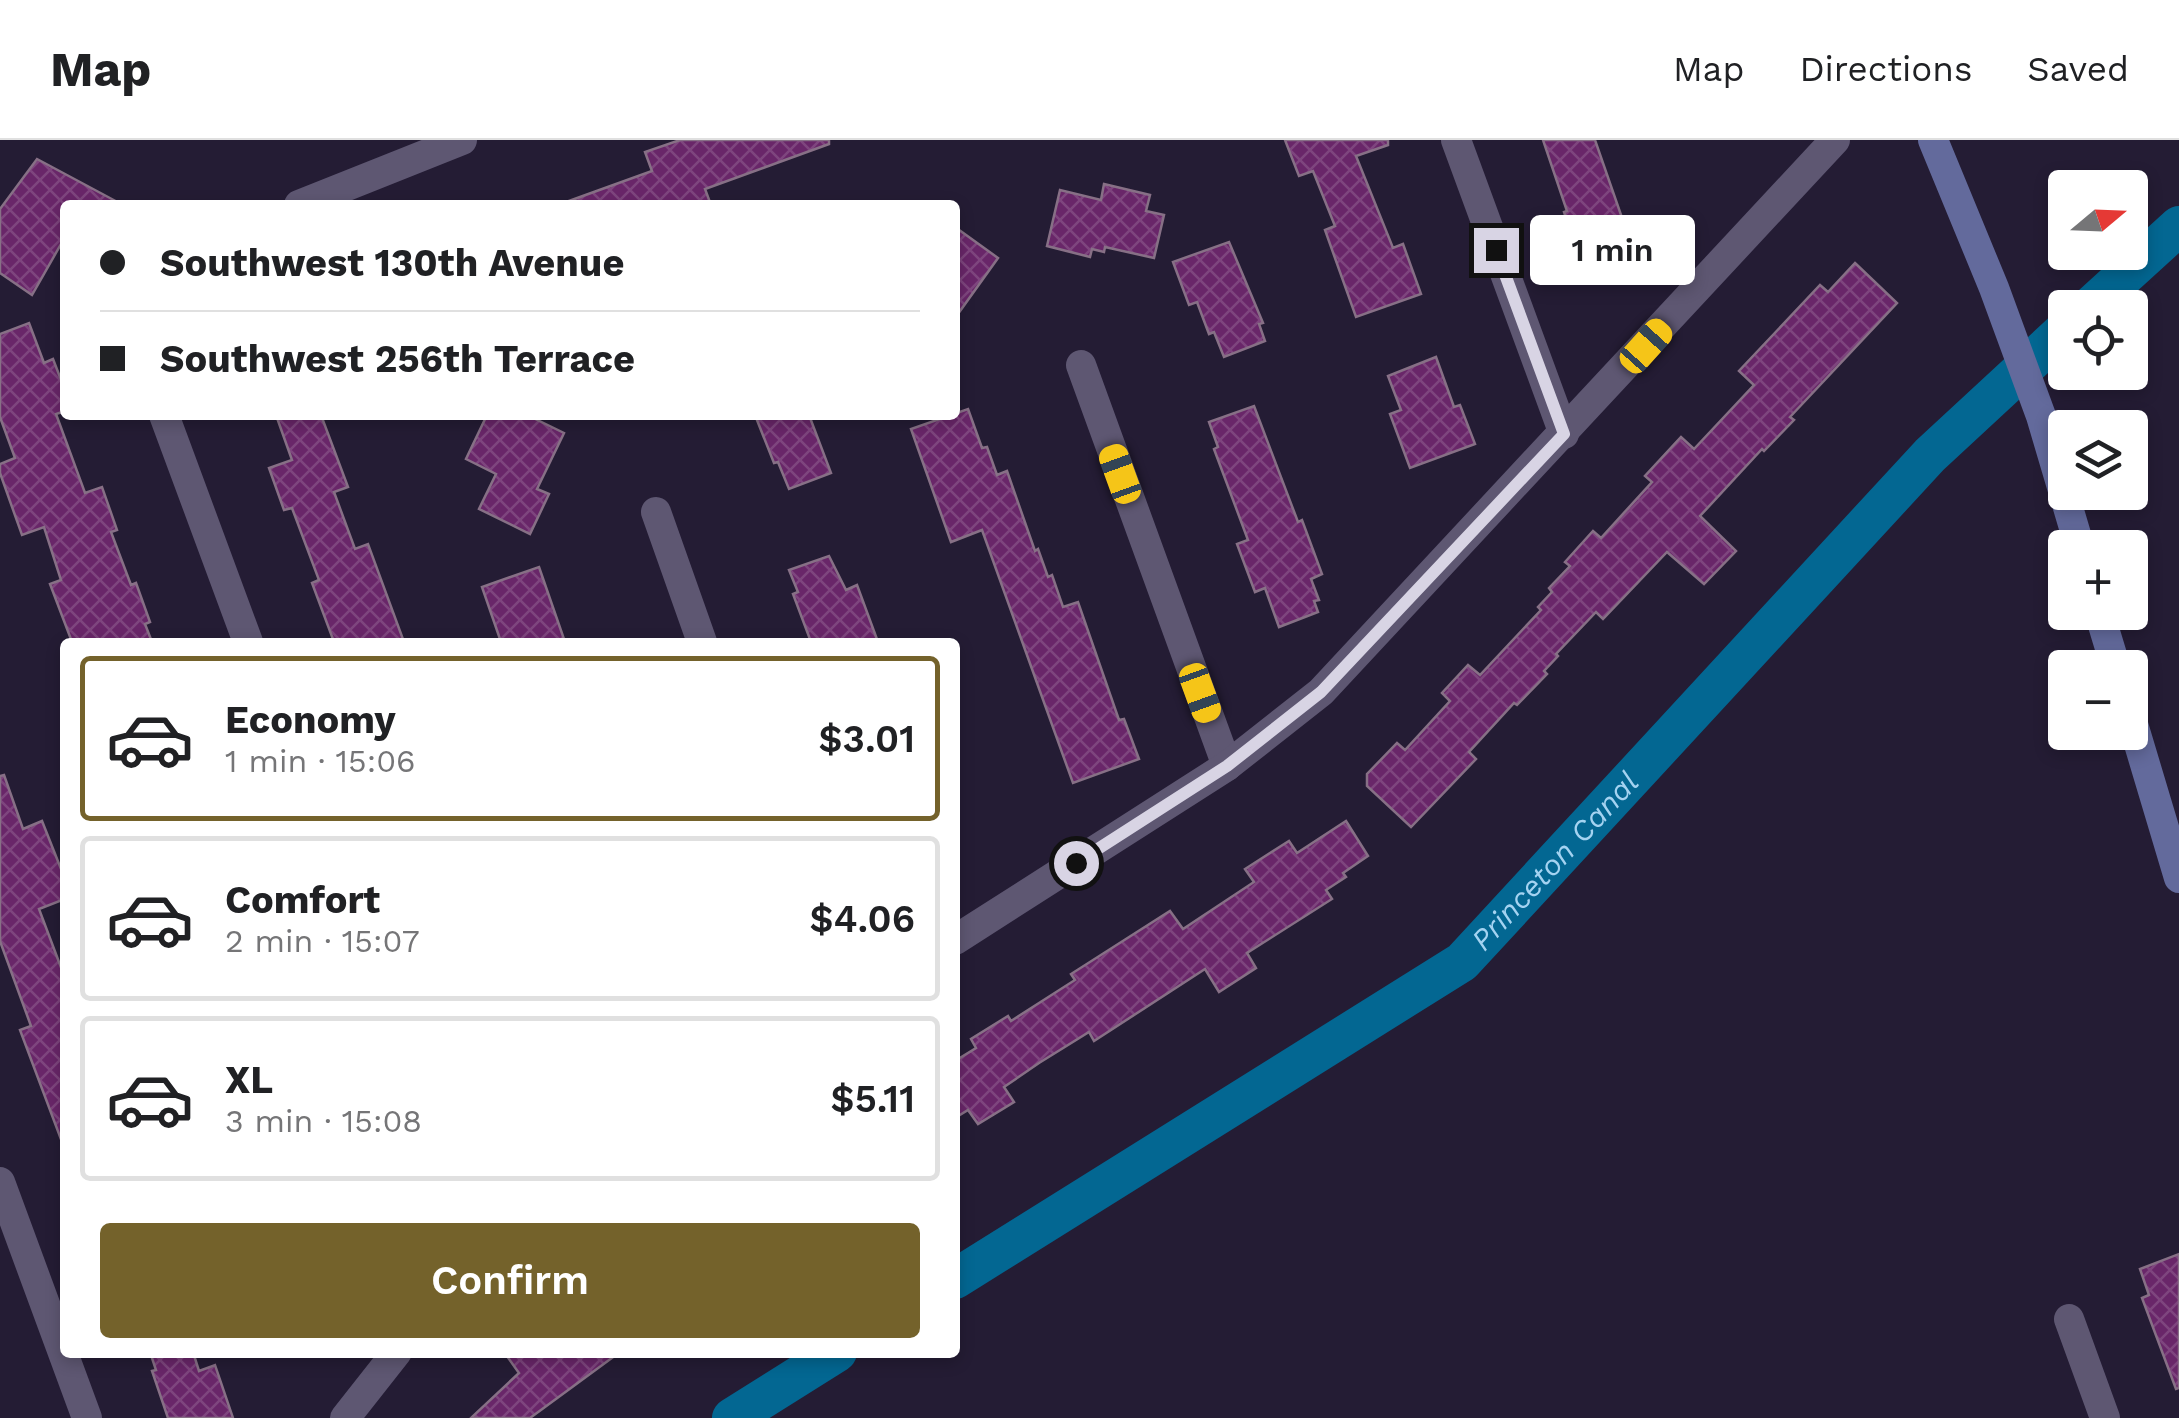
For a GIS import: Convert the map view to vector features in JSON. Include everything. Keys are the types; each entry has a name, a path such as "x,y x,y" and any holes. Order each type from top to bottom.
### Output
{"street":[{"path":"312,200 462,140"},
{"path":"1456,140 1564,434"},
{"path":"960,937 1227,766 1321,692 1834,140"},
{"path":"1932,140 1994,288 2041,416 2075,530"},
{"path":"1080,365 1227,766"},
{"path":"166,420 247,638"},
{"path":"656,512 701,638"},
{"path":"2141,750 2179,878"},
{"path":"0,1182 60,1343"},
{"path":"2069,1319 2104,1418"},
{"path":"66,1358 88,1418"},
{"path":"345,1418 391,1358"}],"building":[{"path":"680,140 829,140 829,144 705,189 709,200 572,200 652,171 645,152"},
{"path":"1285,140 1388,140 1388,145 1356,156 1393,248 1403,244 1421,294 1356,317 1325,230 1335,226 1313,171 1299,176"},
{"path":"1543,140 1595,140 1637,261 1591,277 1579,244 1575,245"},
{"path":"37,159 114,200 60,200 60,246 32,295 0,273 0,209"},
{"path":"1104,184 1150,195 1146,211 1164,215 1154,258 1105,247 1104,252 1092,249 1090,257 1047,246 1060,190 1101,200"},
{"path":"960,231 998,258 960,311"},
{"path":"1229,242 1263,323 1259,324 1265,341 1224,357 1214,332 1209,334 1197,302 1189,305 1173,262"},
{"path":"1855,263 1897,303 1790,417 1794,420 1700,516 1736,551 1704,584 1667,552 1603,619 1596,612 1556,654 1544,671 1547,674 1469,752 1476,759 1411,827 1367,786 1367,774 1397,743 1405,750 1450,701 1442,693 1468,665 1480,675 1541,610 1538,607 1552,592 1549,588 1570,566 1565,562 1593,531 1601,538 1652,482 1645,476 1681,437 1694,449 1754,385 1739,371 1820,285 1828,292"},
{"path":"29,323 44,363 53,359 60,377 60,413 56,414 85,493 102,487 117,530 111,532 131,585 136,583 150,622 145,624 150,638 70,638 50,584 61,580 44,527 22,535 0,473 0,464 15,458 0,417 0,334"},
{"path":"1436,357 1454,407 1460,405 1475,444 1410,468 1390,414 1401,410 1388,376"},
{"path":"1254,406 1322,574 1311,579 1319,600 1314,601 1318,612 1279,627 1265,588 1255,592 1237,544 1248,540 1214,449 1218,447 1209,422"},
{"path":"968,409 997,475 1007,471 1035,551 1038,549 1048,577 1052,575 1063,607 1078,602 1119,720 1124,719 1139,759 1073,783 982,530 951,542 911,429 937,420 960,420 960,412"},
{"path":"278,420 323,420 348,487 334,492 355,549 368,544 403,638 333,638 312,583 319,580 292,508 284,510 269,468 292,460"},
{"path":"485,420 537,420 564,433 537,489 549,494 530,534 479,509 496,474 466,459"},
{"path":"757,420 811,420 831,473 789,489 778,462 774,463"},
{"path":"829,556 846,590 857,585 877,638 810,638 793,594 798,592 789,570"},
{"path":"539,567 564,638 500,638 482,587"},
{"path":"4,775 23,829 42,821 60,866 60,901 39,909 60,965 60,1137 20,1030 31,1026 0,941 0,776"},
{"path":"1346,821 1368,856 1326,890 1332,899 1247,953 1256,968 1219,992 1205,969 1094,1041 1089,1032 1039,1063 1004,1087 1014,1102 978,1124 968,1110 960,1115 960,1058 976,1048 971,1039 1008,1016 1011,1021 1075,980 1071,974 1170,911 1183,929 1254,882 1245,869 1289,841 1297,853"},
{"path":"2179,1254 2176,1389 2142,1298 2149,1295 2140,1269"},
{"path":"152,1358 195,1358 199,1371 215,1365 233,1418 168,1418 152,1371 156,1370"},
{"path":"508,1358 612,1358 530,1418 471,1418 519,1373"}],"waterway":[{"name":"Princeton Canal","path":"2109,290 2179,226"},
{"name":"Princeton Canal","path":"960,1276 1462,962 1930,455 2048,346"},
{"name":"Princeton Canal","path":"732,1418 827,1358"}],"route":[{"path":"1076,863 1227,766 1321,692 1564,434 1496,250"}]}
